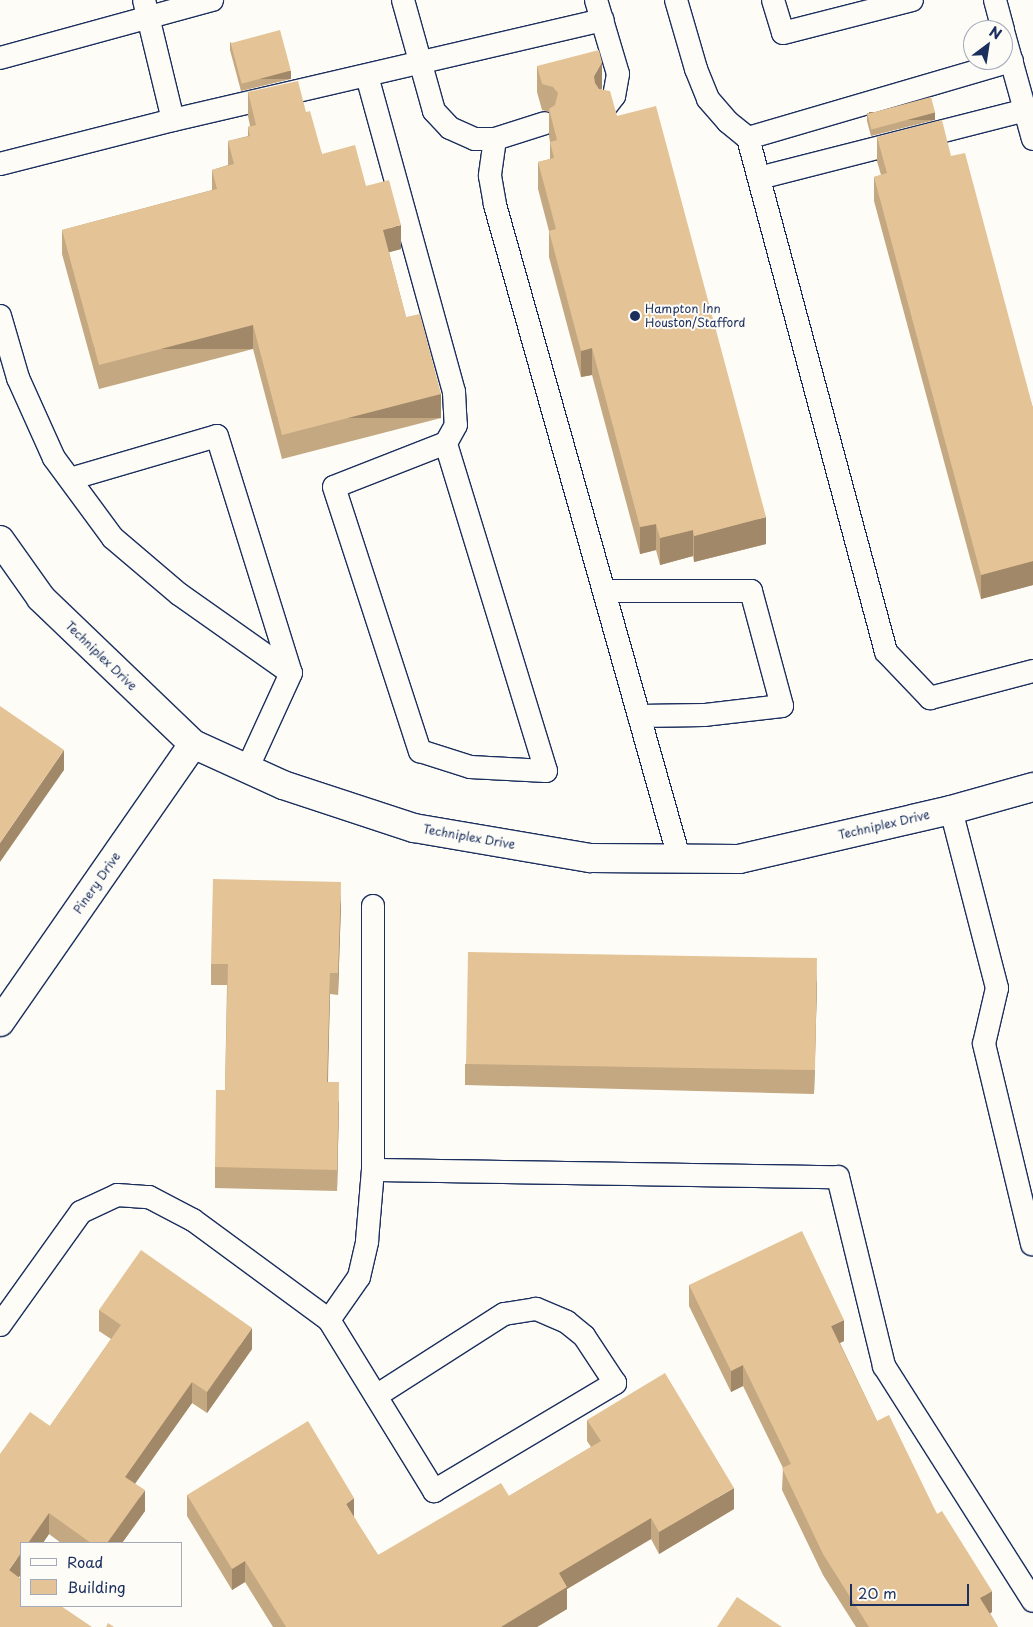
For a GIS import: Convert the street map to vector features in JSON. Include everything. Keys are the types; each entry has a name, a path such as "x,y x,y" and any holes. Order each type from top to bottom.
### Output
{"street":[{"name":"Techniplex Drive","path":"0,540 41,598 193,744 283,785 414,828 590,858 739,859 951,810 1033,787"},
{"name":"Pinery Drive","path":"0,1022 193,744"}],"lane":[{"path":"0,58 146,9 212,0"},
{"path":"403,0 434,111 450,128 475,139 495,139 545,123"},
{"path":"676,0 696,69 708,99 728,122 748,138 886,652 930,698 1033,671"},
{"path":"773,0 783,33 912,0"},
{"path":"995,0 1000,20"},
{"path":"146,9 173,120"},
{"path":"0,164 173,120 421,63 599,10 618,74 614,96 607,105"},
{"path":"1013,66 1033,139"},
{"path":"748,138 984,70"},
{"path":"366,76 454,392 456,425 446,443 334,487 420,751 470,767 546,771 446,443"},
{"path":"759,178 1025,110"},
{"path":"495,139 490,176 495,204 679,858"},
{"path":"0,316 18,378 54,458 113,538 179,594 291,673"},
{"path":"70,480 217,436 291,673 247,769"},
{"path":"604,591 752,591 782,706 704,715 639,716"},
{"path":"951,810 996,988 984,1044 1032,1244"},
{"path":"330,1320 359,1277 367,1241 373,1170 372,906"},
{"path":"373,1170 838,1177 884,1366 1033,1601"},
{"path":"0,1325 81,1212 117,1195 149,1197 193,1220 330,1320 376,1396 434,1490 615,1383 584,1336 567,1322 536,1308 504,1314 376,1396"}],"building":[{"path":"280,30 291,71 242,84 231,43"},
{"name":"Hampton Inn Houston/Stafford","path":"599,50 602,62 594,76 595,83 599,89 610,91 617,116 656,106 766,517 694,536 693,530 660,538 656,524 640,527 592,348 581,351 549,231 556,229 538,162 554,158 550,142 557,140 549,109 555,105 558,93 553,87 542,84 537,66"},
{"path":"298,81 306,112 310,111 322,154 355,145 366,186 389,180 401,225 383,230 406,317 420,314 441,394 282,435 253,325 99,365 62,230 217,189 212,170 234,164 228,141 250,136 248,127 256,125 248,92"},
{"path":"931,97 935,112 871,130 867,114"},
{"path":"942,120 951,156 965,153 1033,408 1033,561 981,575 874,177 887,173 877,137"},
{"path":"0,706 64,750 0,843"},
{"path":"213,879 341,882 338,973 330,973 327,1082 339,1082 337,1170 215,1167 216,1090 225,1090 228,964 211,964"},
{"path":"468,952 817,958 815,1070 466,1064"},
{"path":"802,1231 844,1320 831,1326 877,1421 889,1415 937,1514 942,1511 992,1591 980,1598 998,1627 869,1627 823,1554 782,1468 791,1464 743,1365 731,1371 689,1285"},
{"path":"141,1250 252,1328 207,1392 192,1382 125,1477 145,1490 108,1542 90,1542 49,1513 29,1542 20,1542 20,1554 9,1570 20,1578 20,1607 62,1607 92,1627 0,1627 0,1454 30,1412 50,1426 121,1325 99,1310"},
{"path":"665,1373 734,1488 659,1532 651,1518 559,1573 567,1587 501,1627 286,1627 245,1561 232,1569 187,1495 308,1421 354,1498 346,1504 378,1555 501,1483 509,1496 601,1441 587,1420"},
{"path":"737,1597 782,1627 717,1627"},
{"path":"108,1623 114,1627 106,1627"}],"place":[{"name":"Hampton Inn Houston/Stafford","path":"635,316"}]}
